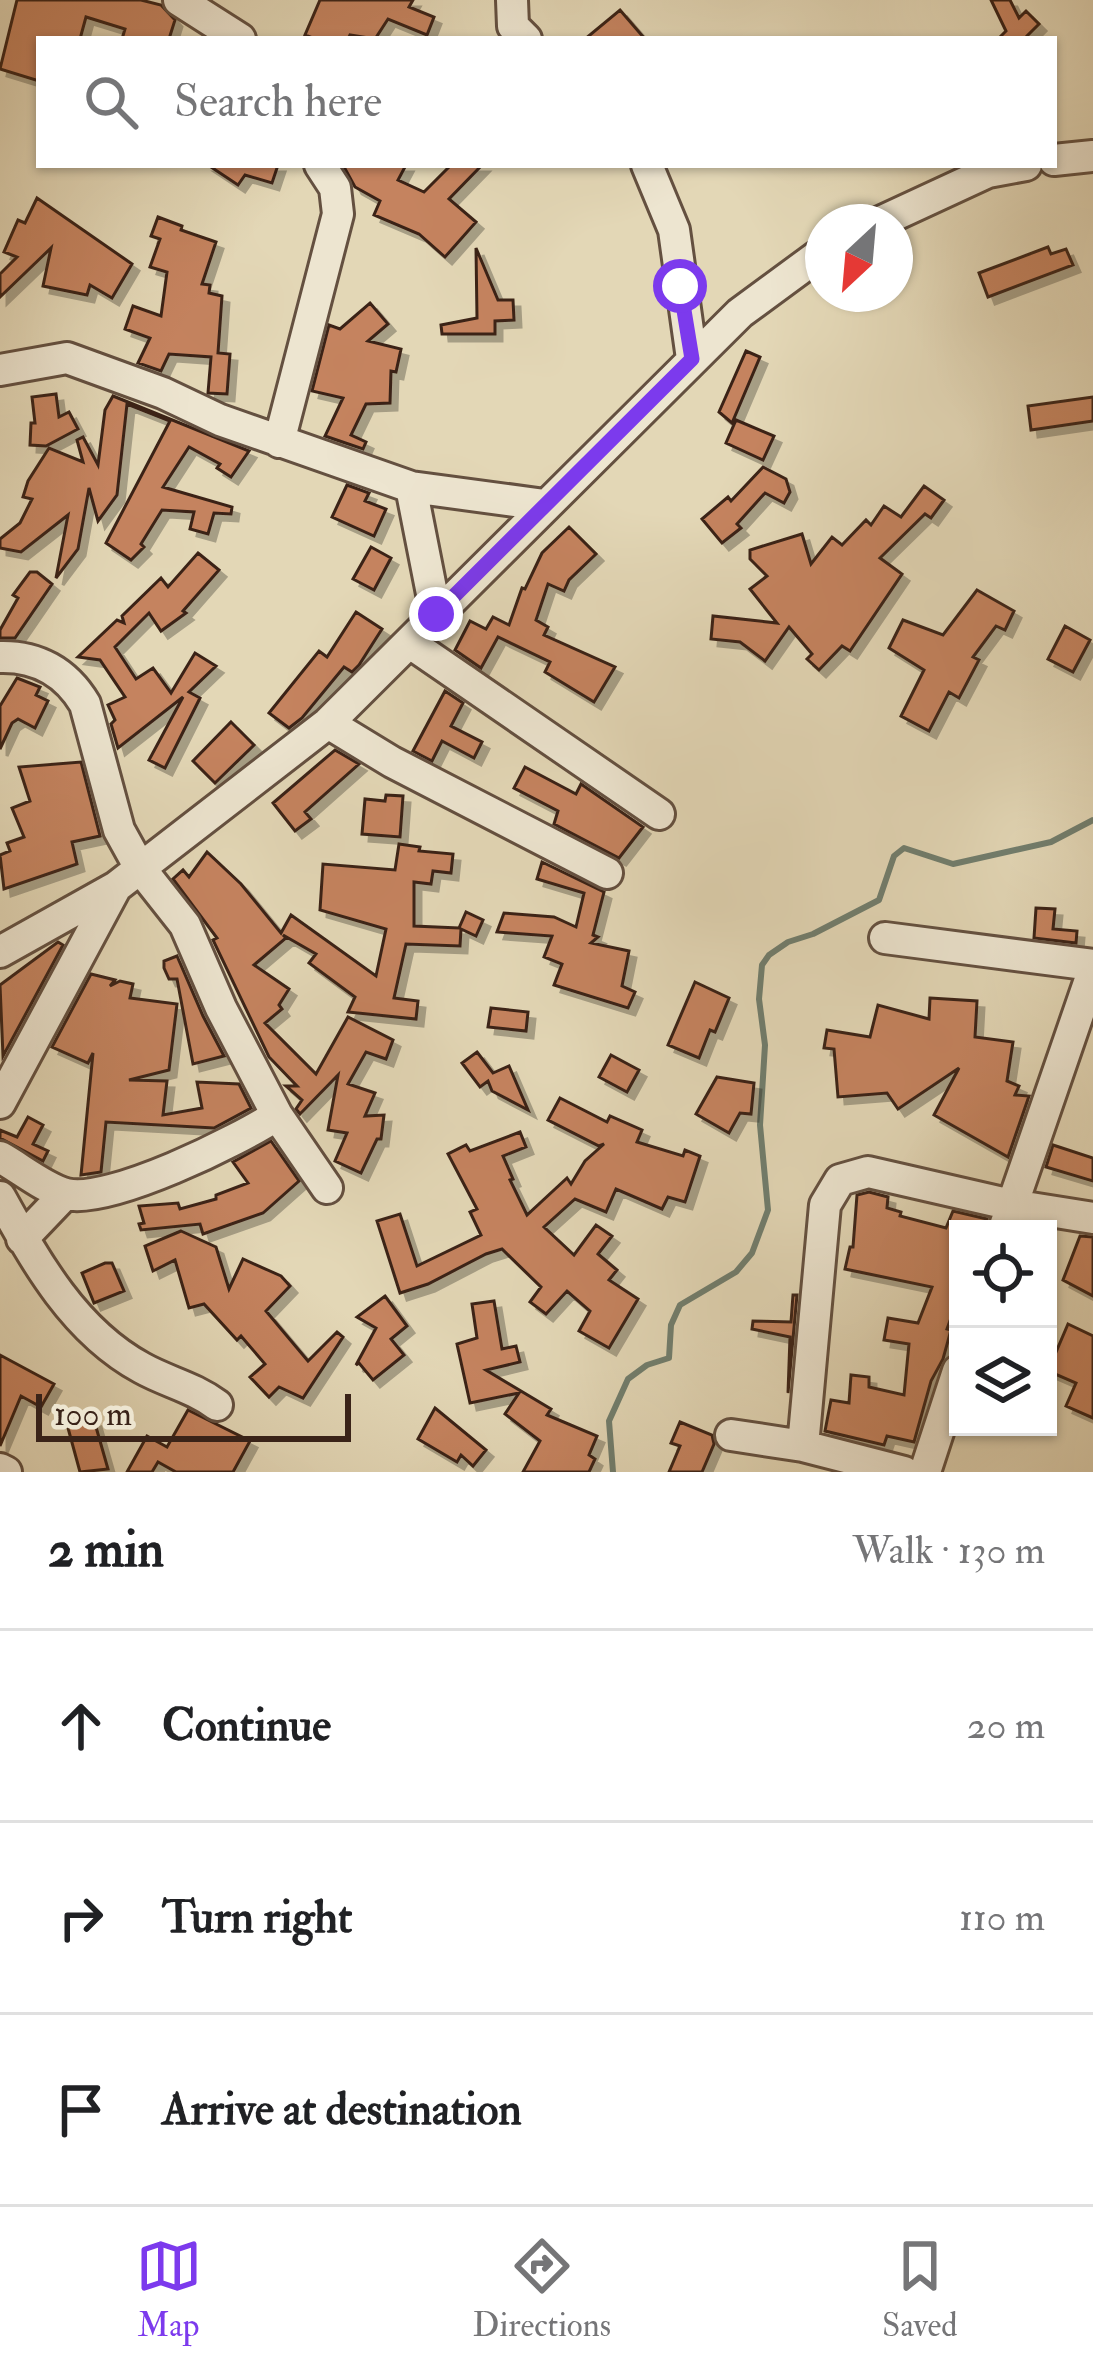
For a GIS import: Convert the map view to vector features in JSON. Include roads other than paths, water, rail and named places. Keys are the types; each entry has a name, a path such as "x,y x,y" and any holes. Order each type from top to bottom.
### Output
{"street":[{"path":"179,0 235,36"},
{"path":"512,0 514,26 523,36"},
{"path":"1057,160 1093,156"},
{"path":"648,168 674,230 692,359"},
{"path":"913,207 988,172 1010,168"},
{"path":"279,442 338,214 334,173"},
{"path":"0,952 128,877 328,723 692,359 740,313 805,265"},
{"path":"0,370 67,358 163,393 220,420 410,488 545,505"},
{"path":"410,488 436,614"},
{"path":"410,643 659,814"},
{"path":"0,658 18,657 50,667 74,686 98,739 128,877 185,925 221,1008 277,1115 327,1188"},
{"path":"328,723 392,762 607,873"},
{"path":"0,1102 128,877"},
{"path":"884,938 1093,968 1008,1217"},
{"path":"0,1157 65,1194 88,1195 172,1169 243,1138 277,1115"},
{"path":"803,1446 825,1205 840,1180 868,1172 1008,1217 1093,1218"},
{"path":"22,1239 65,1194"},
{"path":"0,1197 62,1301 141,1368 194,1388 217,1405"},
{"path":"926,1472 949,1399"},
{"path":"731,1435 803,1446 904,1472"}],"waterway":[{"path":"613,1472 609,1421 628,1379 647,1365 669,1358 671,1325 680,1305 736,1272 752,1253 768,1210 760,1125 765,1045 759,999 762,965 769,955 879,900 894,856 904,848 953,864 1051,842 1093,820"}]}
